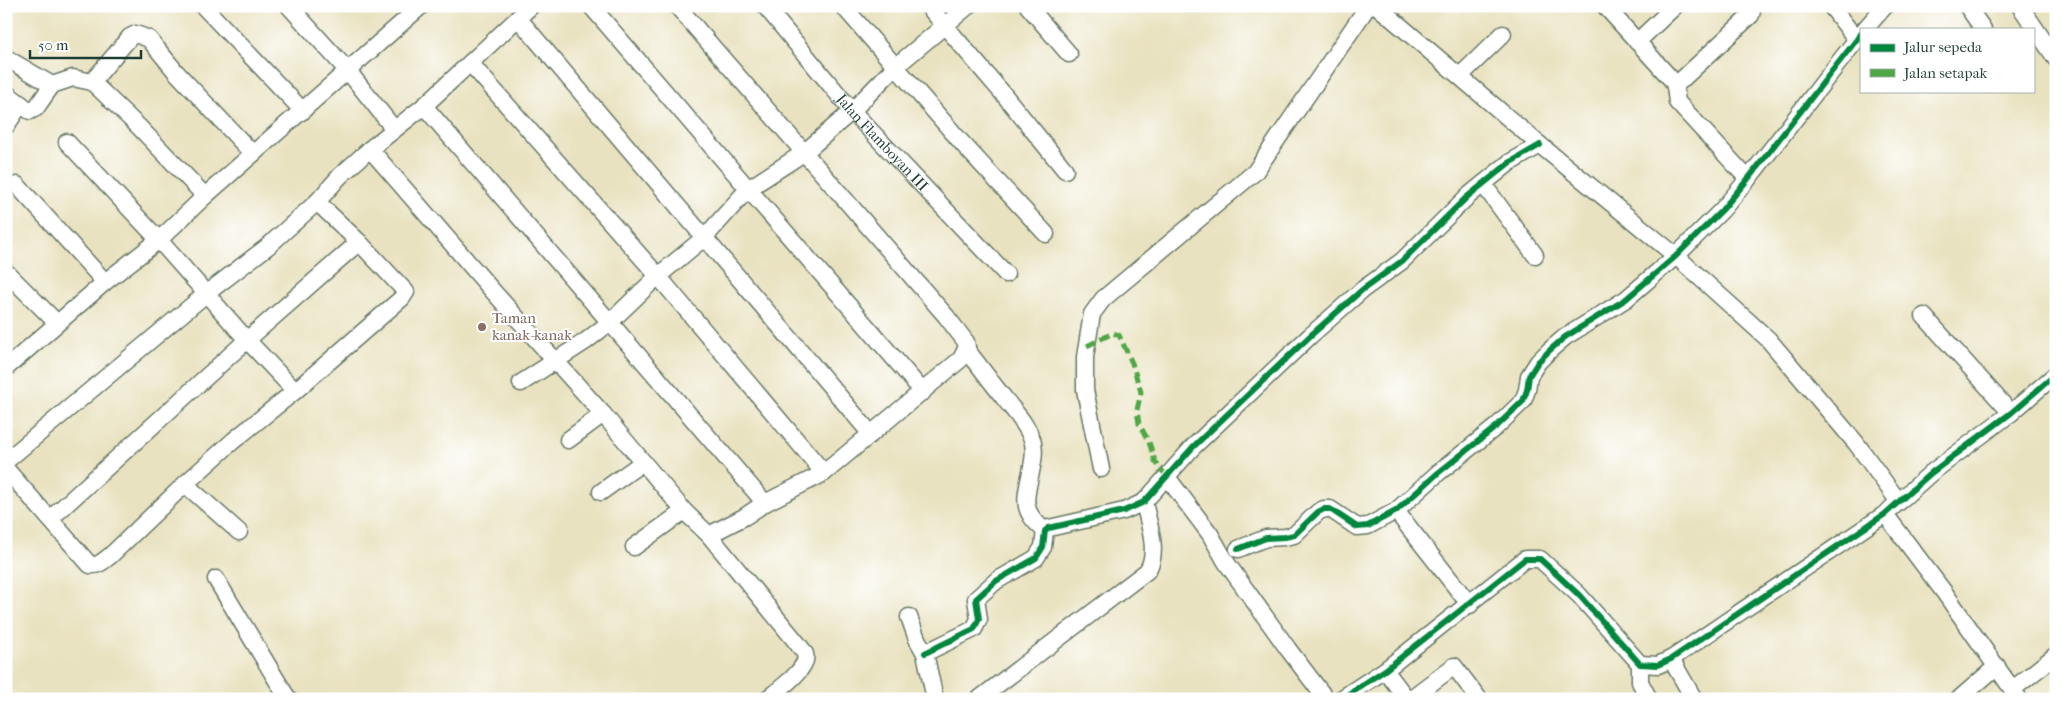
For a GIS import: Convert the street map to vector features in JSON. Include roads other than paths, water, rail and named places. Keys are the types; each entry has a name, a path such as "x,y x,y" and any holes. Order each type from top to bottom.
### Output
{"street":[{"path":"203,6 304,111"},
{"path":"289,6 348,71 394,129"},
{"path":"8,365 105,282 159,240 205,196 304,111 421,6"},
{"path":"6,461 207,293 267,247 317,202 340,176 394,129 424,106 531,6"},
{"path":"591,6 923,392"},
{"path":"677,6 805,152 946,316 966,342 966,349 960,359 923,392 824,473 765,503 744,517 709,535"},
{"name":"Jalan Flamboyan III","path":"765,6 852,111 1006,274"},
{"path":"843,6 987,171 1046,234"},
{"path":"928,6 1065,170"},
{"path":"521,383 556,361 609,323 658,276 705,237 748,189 805,152 852,111 895,66 968,6"},
{"path":"1028,6 1069,54"},
{"path":"1100,469 1085,390 1086,358 1092,314 1103,299 1255,172 1368,6"},
{"path":"1377,6 1540,145 1676,256 1768,339 1839,422 1878,471 1899,502"},
{"path":"1605,6 1675,86 1677,102 1748,179"},
{"path":"1637,42 1675,6"},
{"path":"1675,86 1751,16 1752,11 1749,6"},
{"path":"1831,6 1860,33"},
{"path":"1967,6 1982,28"},
{"path":"2020,6 2056,59"},
{"path":"1866,28 1885,7"},
{"path":"518,18 871,434"},
{"path":"92,82 130,37 136,34 143,35 149,39 176,72 253,154"},
{"path":"1460,76 1503,34"},
{"path":"1238,549 1266,538 1294,535 1318,512 1324,509 1330,509 1357,527 1362,528 1396,511 1438,473 1496,427 1523,401 1529,376 1538,362 1550,350 1573,332 1626,299 1676,256 1722,210 1860,35"},
{"path":"6,58 52,84"},
{"path":"470,63 658,276 824,473"},
{"path":"6,93 28,110 33,110 52,84 73,78 92,82 139,127 205,196"},
{"path":"6,126 20,104"},
{"path":"424,106 765,503"},
{"path":"67,142 159,240 247,340 295,391"},
{"path":"925,654 974,629 979,619 976,599 996,581 1036,558 1043,547 1045,531 1052,526 1124,511 1144,502 1193,447 1302,344 1362,290 1402,261 1467,197 1509,163 1540,145"},
{"path":"370,149 602,414 684,511 709,535 806,655 805,663 799,672 767,699"},
{"path":"1483,184 1534,255"},
{"path":"16,185 105,282"},
{"path":"6,469 90,565 100,564 110,556 233,441 295,391 402,298 406,292 359,242 317,202"},
{"path":"50,519 247,340 359,242"},
{"path":"6,272 57,323"},
{"path":"1924,316 2011,413"},
{"path":"966,349 1029,431 1034,447 1034,457 1027,492 1027,508 1045,531"},
{"path":"1640,664 1658,665 1671,659 1884,514 1931,473 2011,413 2056,374"},
{"path":"568,440 602,414"},
{"path":"601,492 643,462"},
{"path":"1167,477 1210,534 1226,562 1288,649 1326,699"},
{"path":"185,484 239,532"},
{"path":"979,699 1147,571 1151,565 1153,552 1144,502"},
{"path":"634,547 684,511"},
{"path":"1396,511 1470,604"},
{"path":"1884,514 1944,592 2016,694 2056,655"},
{"path":"1341,699 1385,670 1526,559 1540,559 1578,595 1640,664 1640,682 1649,699"},
{"path":"216,579 288,699"},
{"path":"909,617 925,654 935,699"},
{"path":"1671,659 1694,699"},
{"path":"1385,670 1409,699 1454,666 1479,699"},
{"path":"1959,699 1997,666"}],"place":[{"name":"Taman kanak-kanak","path":"482,327"}]}
